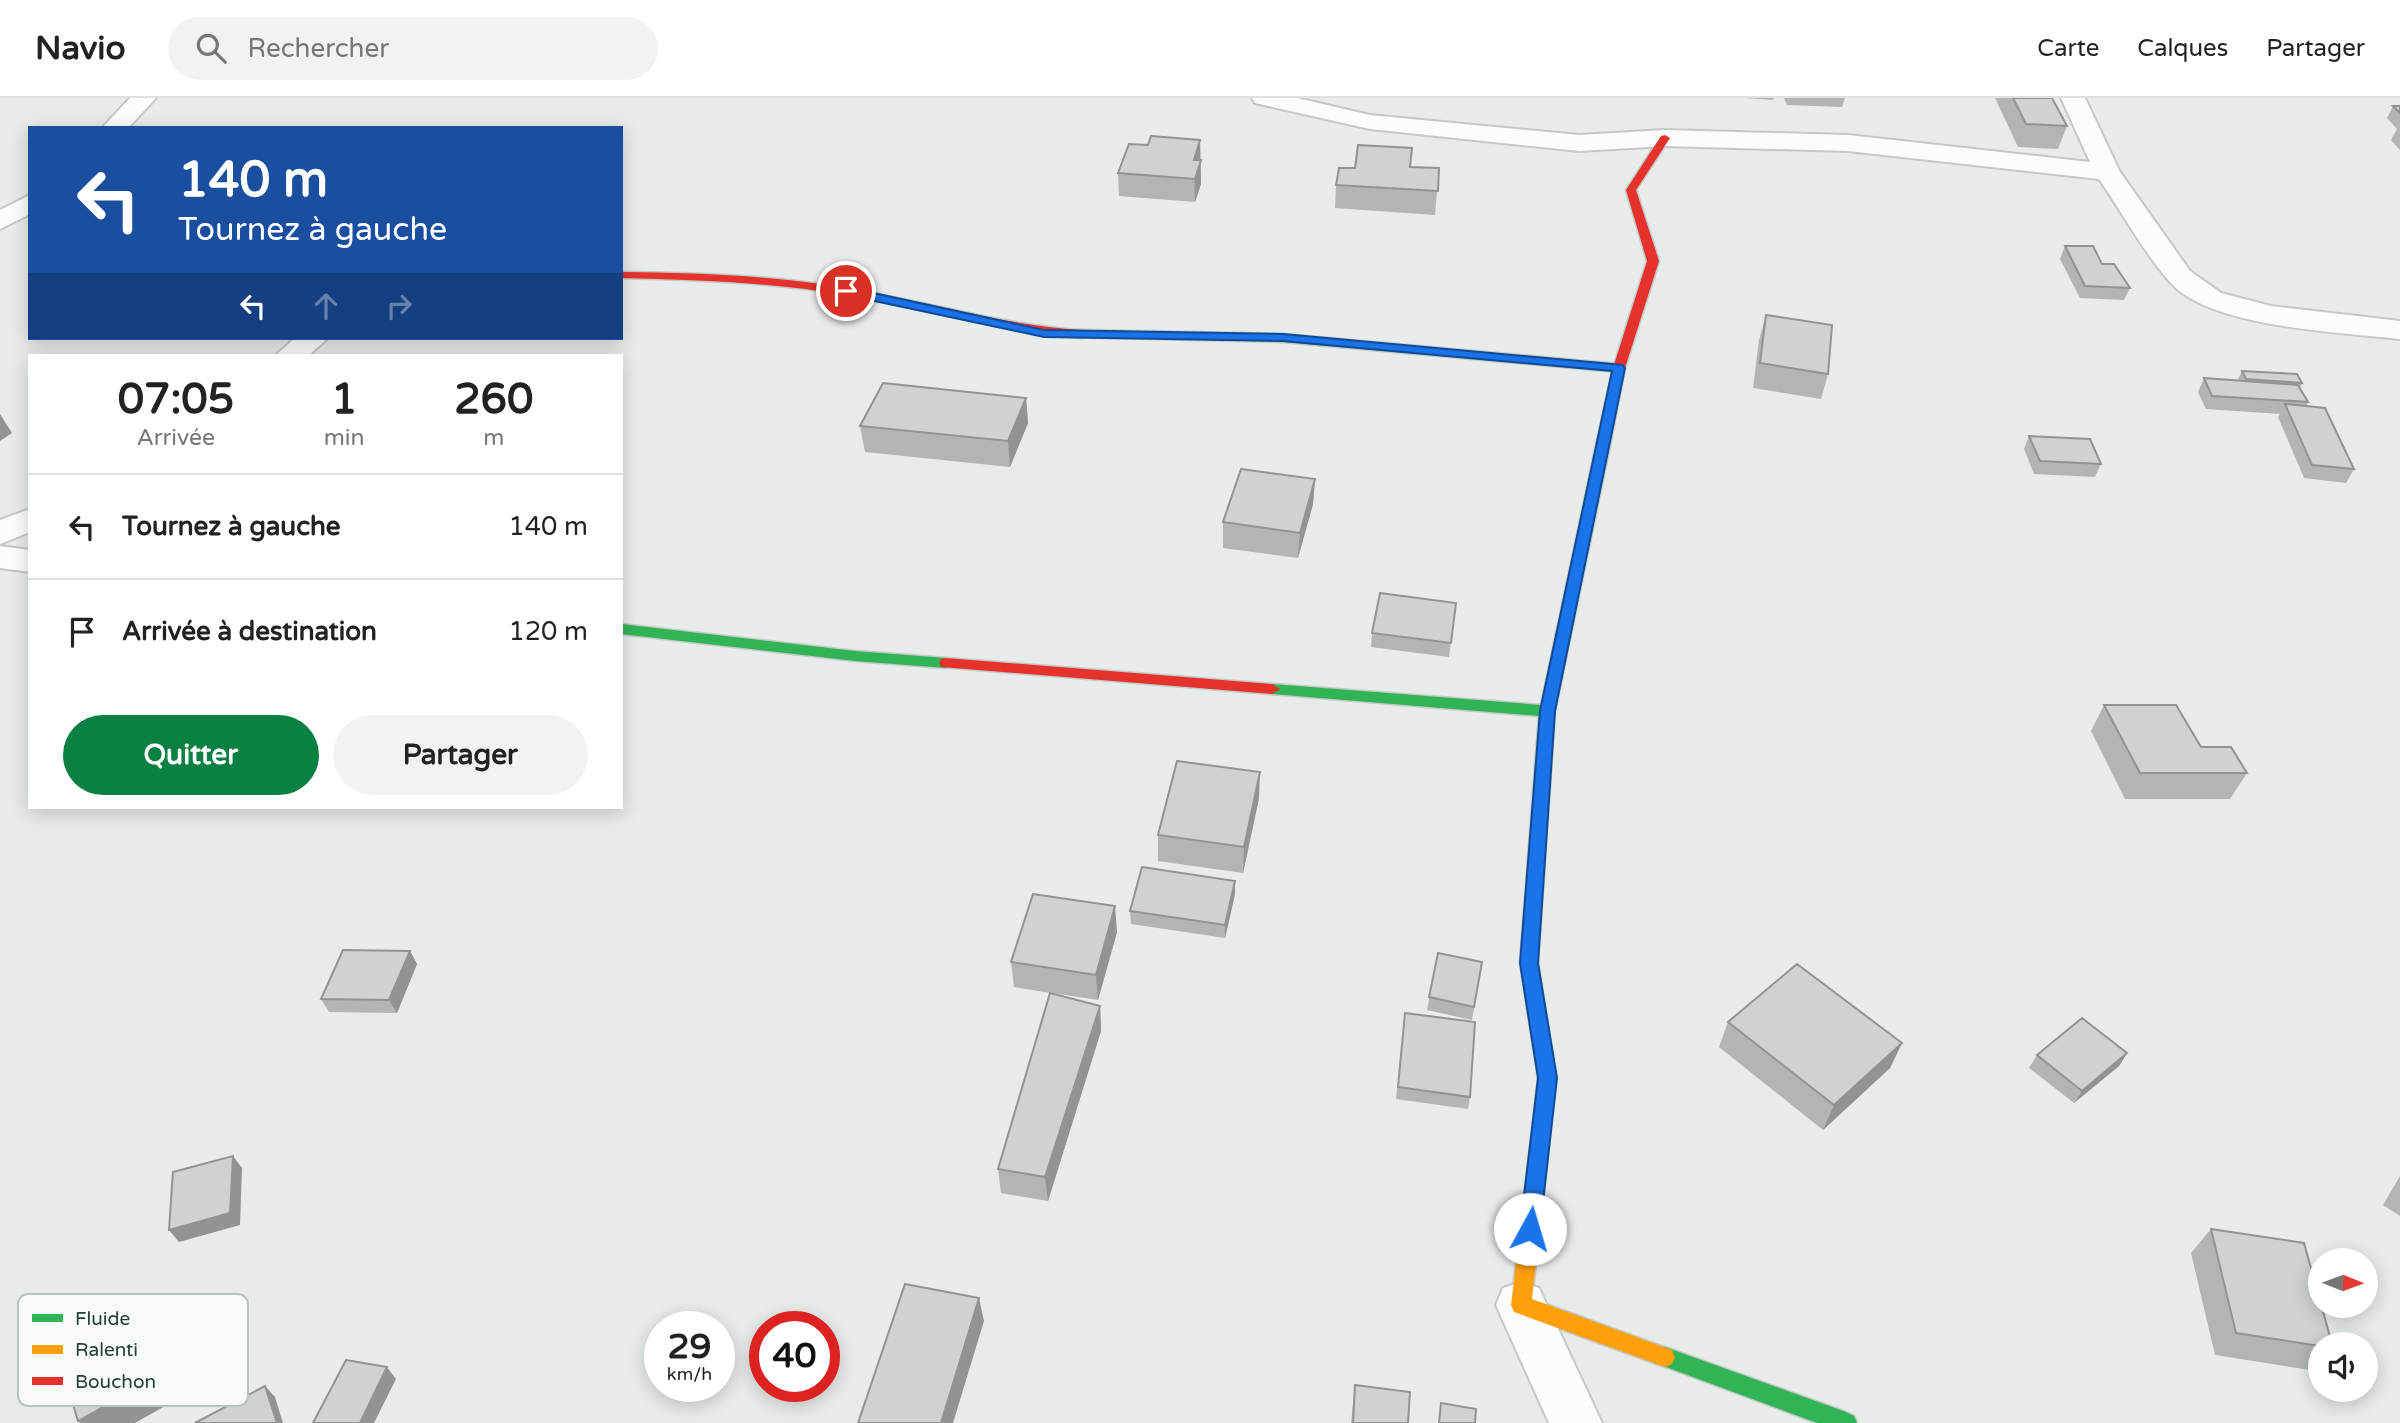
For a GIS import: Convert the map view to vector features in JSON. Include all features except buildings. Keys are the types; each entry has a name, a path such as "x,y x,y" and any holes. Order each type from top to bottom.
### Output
{"street":[{"path":"116,126 145,98"},
{"path":"1264,98 1370,122 1579,143 1665,138 1848,143 2106,172"},
{"path":"2073,98 2106,172 2180,277 2211,299 2270,315 2400,330"},
{"path":"1576,1423 1521,1305 1548,1078 1529,963 1547,711 1619,368 1653,261 1631,190 1665,138"},
{"path":"0,221 28,204"},
{"path":"623,275 729,277 846,291 1044,333 1283,338 1619,368"},
{"path":"292,354 310,340"},
{"path":"0,534 28,520"},
{"path":"0,557 28,561"},
{"path":"623,629 855,656 1547,711"},
{"path":"1521,1305 1846,1423"}],"traffic: fast":[{"path":"1082,334 1283,338 1619,368"},
{"path":"1272,689 1547,711 1602,450"},
{"path":"623,629 855,656 946,663"},
{"path":"1542,1123 1547,1078 1529,963 1547,711"},
{"path":"1665,1357 1846,1423"}],"traffic: slow":[{"path":"1542,1123 1521,1305 1665,1357"}],"traffic: jam":[{"path":"1602,450 1619,368 1653,261 1631,190 1665,138"},
{"path":"623,275 733,279 817,287 875,296 1022,328 1082,334"},
{"path":"946,663 1272,689"}],"route":[{"path":"846,291 1044,333 1283,338 1619,368 1547,711 1529,963 1548,1078 1530,1229"}]}
